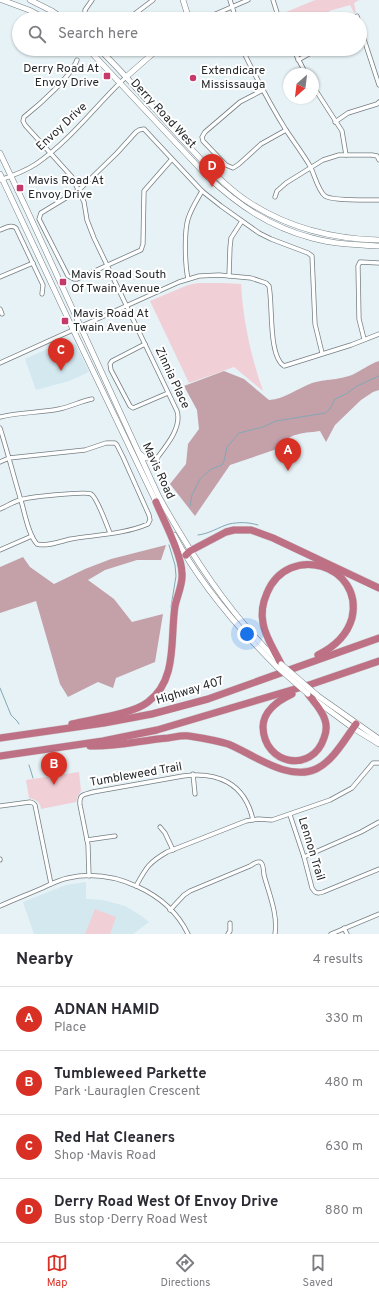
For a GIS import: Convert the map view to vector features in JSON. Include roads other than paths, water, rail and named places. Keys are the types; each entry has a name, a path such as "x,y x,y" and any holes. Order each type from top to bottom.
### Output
{"highway":[{"path":"42,732 55,727 132,710 148,703 158,693 166,679 170,669 172,653 175,606 183,574 176,550 156,499"},
{"path":"188,553 226,532 234,530 251,530 263,533 379,588"},
{"path":"279,665 262,621 263,605 269,589 280,575 288,569 313,564 335,572 341,578 351,595 353,611 350,626 340,641 327,651 302,661 294,668"},
{"name":"Highway 407","path":"0,738 104,723 152,714 208,699 379,638"},
{"path":"0,756 73,746 157,730 312,684 379,661"},
{"path":"308,694 319,709 325,721 326,734 322,745 308,758 290,760 280,757 266,744 263,724 265,717 269,710 280,700 307,689 312,684"},
{"path":"73,746 104,747 162,738 187,736 211,739 228,744 274,767 288,771 302,772 322,765 334,754 354,726"}],"main road":[{"path":"2,0 33,12"},
{"path":"30,0 55,12"},
{"path":"183,0 187,12"},
{"name":"Derry Road West","path":"95,56 207,176 226,194 245,208 266,220 312,238 331,242 379,246"},
{"name":"Derry Road West","path":"107,56 211,171 231,189 249,202 276,217 314,232 346,238 379,240"},
{"path":"126,76 150,56"},
{"name":"Mavis Road","path":"0,153 139,453 156,499"},
{"name":"Mavis Road","path":"1,178 73,330 156,499 182,539 196,572 217,600 259,649 354,726 379,739"},
{"path":"139,453 145,458 158,458"},
{"name":"Mavis Road","path":"279,665 308,694 379,744"}],"street":[{"path":"85,12 92,0"},
{"path":"135,12 146,2 153,0"},
{"path":"230,0 234,12"},
{"path":"220,12 248,0"},
{"path":"273,0 277,12"},
{"path":"367,54 379,85"},
{"path":"246,56 286,130 311,167 321,192 325,196 334,198 379,200"},
{"path":"296,56 303,68"},
{"path":"298,60 305,56"},
{"name":"Zinnia Place","path":"77,60 56,87 24,117 23,121 72,177 79,190 94,238 177,411 179,419 169,442 158,458"},
{"name":"Envoy Drive","path":"1,178 10,176 36,164 88,117 126,76"},
{"path":"263,90 240,102 205,132 202,137 203,140 226,165 233,168 261,144 286,130"},
{"path":"319,96 342,131 346,155"},
{"path":"335,122 348,113 377,104 379,102"},
{"path":"172,159 144,191 142,244 140,250 76,279 69,278 40,219 41,214 79,190 136,132 140,130 146,131 202,191 259,233 312,256 315,324 322,353"},
{"path":"275,198 277,191 286,182 328,157 372,155 377,156 379,160"},
{"path":"188,279 186,269 187,223 190,213 202,191"},
{"path":"229,276 230,248 232,238 242,221"},
{"path":"0,230 11,226 16,228 43,285 42,294"},
{"path":"364,339 359,319 358,265 360,262 379,263"},
{"path":"0,277 33,263"},
{"path":"0,363 178,282 207,275 244,276 266,283 269,286 272,332 278,360 285,366 379,334"},
{"path":"0,309 2,314"},
{"path":"145,344 112,360 110,364 111,370 130,406 133,408 168,393"},
{"path":"0,417 20,413 59,409 81,401 92,399"},
{"path":"0,428 9,458 21,500 32,536 36,543 41,545 136,528 148,524 150,520 123,457 115,443 106,443 85,450 9,458 0,462"},
{"path":"0,509 21,500 57,495 91,494 104,517 110,533"},
{"path":"0,550 32,536"},
{"path":"136,886 148,865 173,850 246,821 272,820 330,800 352,788 373,763 379,763"},
{"path":"193,774 195,794"},
{"name":"Tumbleweed Trail","path":"89,876 87,840 80,805 80,798 82,795 193,774 212,776 223,779 232,784 243,795 250,808 253,820"},
{"path":"0,806 30,802 35,805 51,884"},
{"name":"Lennon Trail","path":"290,814 314,892 318,894 379,869"},
{"path":"304,857 361,832 379,822"},
{"path":"160,827 165,833 173,850"},
{"path":"87,840 115,836"},
{"path":"170,910 184,895 190,891 250,866 255,862 260,862 263,864 264,875 275,914 275,934"},
{"path":"0,906 68,878 89,876 117,878 152,895 170,910 183,925 188,934"},
{"path":"331,934 379,914"},
{"path":"228,934 230,932 230,923"},
{"path":"344,928 346,934"}],"waterway":[{"path":"190,506 192,495 200,479 211,469 222,465 227,447 239,433 263,427 276,421 325,413 330,409 335,399 346,394 357,386 379,376"},
{"path":"198,535 233,523 258,525"},
{"path":"169,545 175,565 176,576 171,607"},
{"path":"0,688 11,715 19,724"},
{"path":"29,765 33,778"}],"place":[{"name":"Derry Road At Envoy Drive","path":"107,76"},
{"name":"Extendicare Mississauga","path":"193,78"},
{"name":"Derry Road West Of Envoy Drive","path":"212,187"},
{"name":"Mavis Road At Envoy Drive","path":"20,188"},
{"name":"Mavis Road South Of Twain Avenue","path":"63,282"},
{"name":"Mavis Road At Twain Avenue","path":"65,321"},
{"name":"Red Hat Cleaners","path":"61,371"},
{"name":"ADNAN HAMID","path":"288,471"},
{"name":"Tumbleweed Parkette","path":"54,785"}]}
